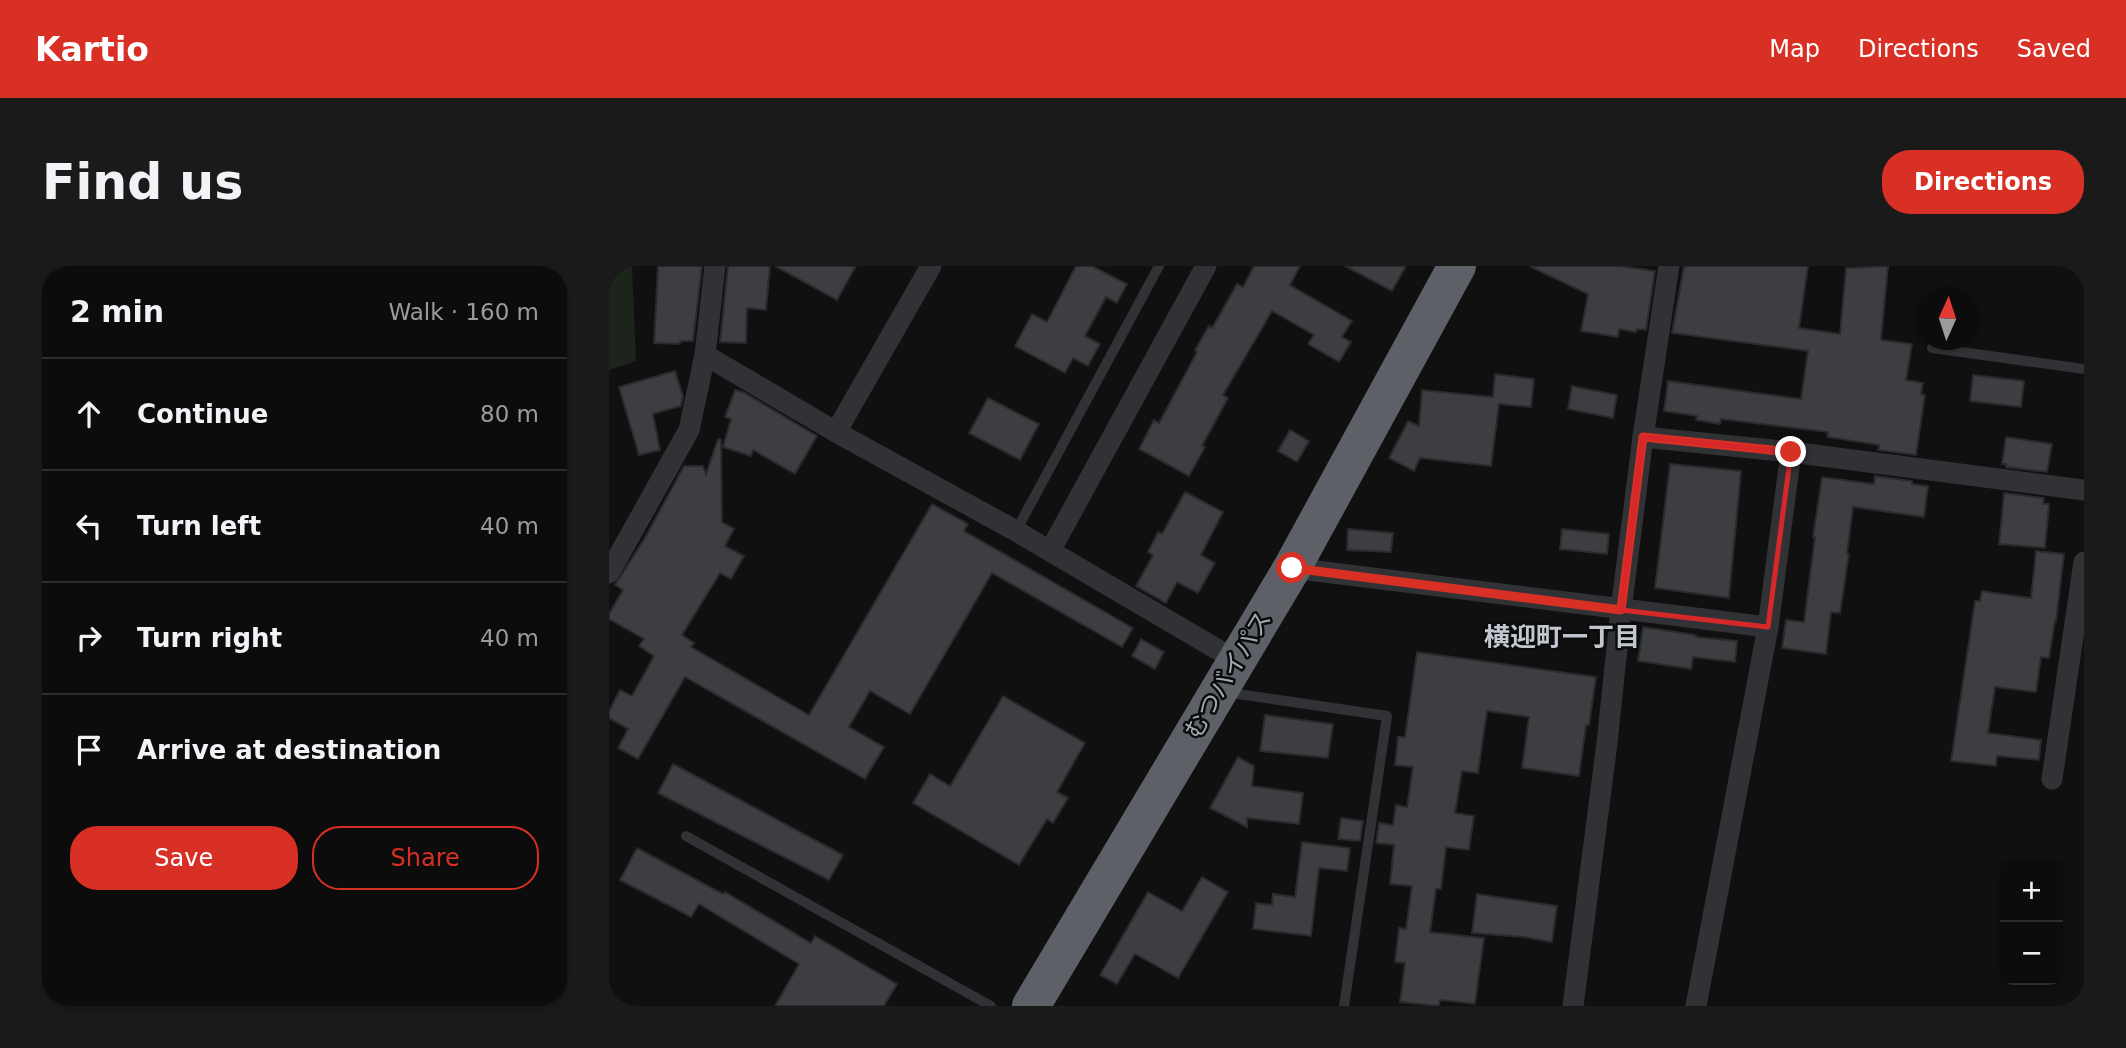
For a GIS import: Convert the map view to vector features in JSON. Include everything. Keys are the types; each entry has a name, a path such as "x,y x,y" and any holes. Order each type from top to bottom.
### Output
{"highway":[{"name":"むつバイパス","path":"1031,1006 1292,568 1457,266"}],"street":[{"path":"609,573 689,430 705,355 715,266"},
{"path":"836,432 931,266"},
{"path":"1050,551 1206,266"},
{"path":"1573,1006 1643,437 1669,266"},
{"path":"705,355 836,432 1050,551 1228,676"},
{"path":"1643,437 1791,452 2084,490"},
{"path":"1696,1006 1768,627 1791,452"},
{"path":"2052,779 2084,562"},
{"path":"1292,568 1768,627"}],"lane":[{"path":"1016,531 1159,266"},
{"path":"1946,350 2084,369"},
{"path":"1228,676 1387,716 1344,1006"},
{"path":"686,836 991,1006"}],"highlighted area":[{"path":"1643,437 1791,452 1768,627 1621,610"}],"shaded area":[{"path":"609,266 632,266 636,361 609,370"}],"building":[{"path":"658,266 702,266 693,341 680,341 680,344 654,343"},
{"path":"728,266 770,266 766,310 747,308 746,343 720,342"},
{"path":"775,266 856,266 837,300"},
{"path":"1076,266 1092,266 1127,284 1117,303 1106,297 1085,336 1100,344 1088,366 1073,358 1065,373 1015,346 1032,314 1047,322"},
{"path":"1254,266 1300,266 1290,285 1352,321 1342,337 1351,342 1339,362 1308,344 1314,335 1272,311 1223,395 1228,398 1189,476 1139,449 1154,420 1159,423 1209,326 1212,328 1237,284 1243,287"},
{"path":"1345,266 1406,266 1392,291"},
{"path":"1529,266 1620,266 1655,271 1646,330 1637,329 1636,332 1619,329 1618,337 1581,331 1588,294"},
{"path":"1684,266 1808,266 1799,328 1840,334 1846,268 1888,266 1881,340 1912,344 1906,380 1923,383 1921,394 1925,395 1916,455 1878,450 1879,445 1827,437 1828,432 1721,419 1720,424 1696,420 1697,416 1664,411 1668,381 1801,399 1808,351 1672,333"},
{"path":"675,371 683,396 681,406 653,414 660,450 639,455 619,387"},
{"path":"1495,374 1534,379 1531,407 1499,404 1491,466 1420,458 1414,471 1389,458 1408,421 1419,426 1422,390 1493,397"},
{"path":"1973,375 2024,381 2021,407 1970,401"},
{"path":"1572,386 1617,395 1613,418 1568,409"},
{"path":"735,390 743,392 817,436 795,474 753,450 751,456 723,447 731,419 725,417"},
{"path":"988,398 1039,424 1020,460 969,433"},
{"path":"1290,430 1309,441 1297,462 1278,451"},
{"path":"2006,437 2052,444 2047,472 2006,467 2006,464 2002,464"},
{"path":"718,439 721,440 722,522 734,529 725,546 744,556 731,579 720,573 682,635 694,643 691,647 809,715 932,504 968,524 964,531 1133,628 1122,647 992,573 910,714 870,691 849,727 884,747 865,779 685,677 638,759 618,748 628,729 609,718 609,711 620,690 632,696 654,656 639,646 644,639 609,619 609,614 623,590 615,585 646,536 684,466 703,466 706,474"},
{"path":"1670,464 1741,471 1729,598 1655,588"},
{"path":"1875,476 1928,486 1924,517 1853,507 1840,613 1831,612 1826,654 1782,648 1786,620 1804,622 1822,477 1874,484"},
{"path":"1185,492 1223,512 1201,555 1215,563 1198,593 1177,582 1166,603 1136,586 1153,555 1148,552 1158,532 1162,534"},
{"path":"2004,493 2044,498 2043,504 2049,504 2045,548 1999,544"},
{"path":"1348,529 1393,533 1391,552 1347,550"},
{"path":"1562,529 1609,534 1607,554 1560,549"},
{"path":"2036,551 2064,554 2049,658 2041,657 2036,692 1995,687 1988,733 2041,740 2039,760 1997,756 1996,766 1951,761 1975,601 1980,601 1982,591 2031,598"},
{"path":"1643,627 1737,641 1735,662 1693,657 1691,669 1638,661"},
{"path":"1141,639 1164,652 1155,669 1132,656"},
{"path":"1417,652 1596,677 1579,776 1522,768 1529,717 1487,711 1478,773 1462,771 1455,813 1474,816 1469,850 1446,847 1441,889 1436,889 1430,932 1484,938 1475,1004 1440,1000 1439,1006 1400,1002 1405,963 1395,962 1399,928 1406,929 1412,886 1390,884 1394,845 1376,843 1379,823 1393,825 1396,805 1407,807 1413,767 1395,765 1398,737 1405,737"},
{"path":"1003,696 1085,743 1057,792 1068,798 1053,823 1047,819 1019,865 913,803 930,774 950,786"},
{"path":"1265,715 1333,724 1328,758 1260,751"},
{"path":"1238,757 1254,766 1252,786 1303,793 1299,824 1247,818 1247,827 1210,808"},
{"path":"673,764 843,855 829,880 658,793"},
{"path":"1341,818 1363,821 1360,841 1338,839"},
{"path":"1302,842 1350,848 1347,871 1319,868 1311,936 1253,929 1256,903 1272,905 1273,894 1295,897"},
{"path":"637,848 723,894 725,892 811,943 815,936 897,984 884,1006 775,1006 799,964 699,904 691,917 620,880"},
{"path":"1202,877 1228,892 1178,978 1135,954 1117,984 1100,975 1148,892 1182,911"},
{"path":"1477,894 1557,906 1552,942 1472,933"}],"district":[{"name":"横迎町一丁目","path":"1562,637"}],"route":[{"path":"1292,568 1621,610 1643,437 1791,452"}]}
